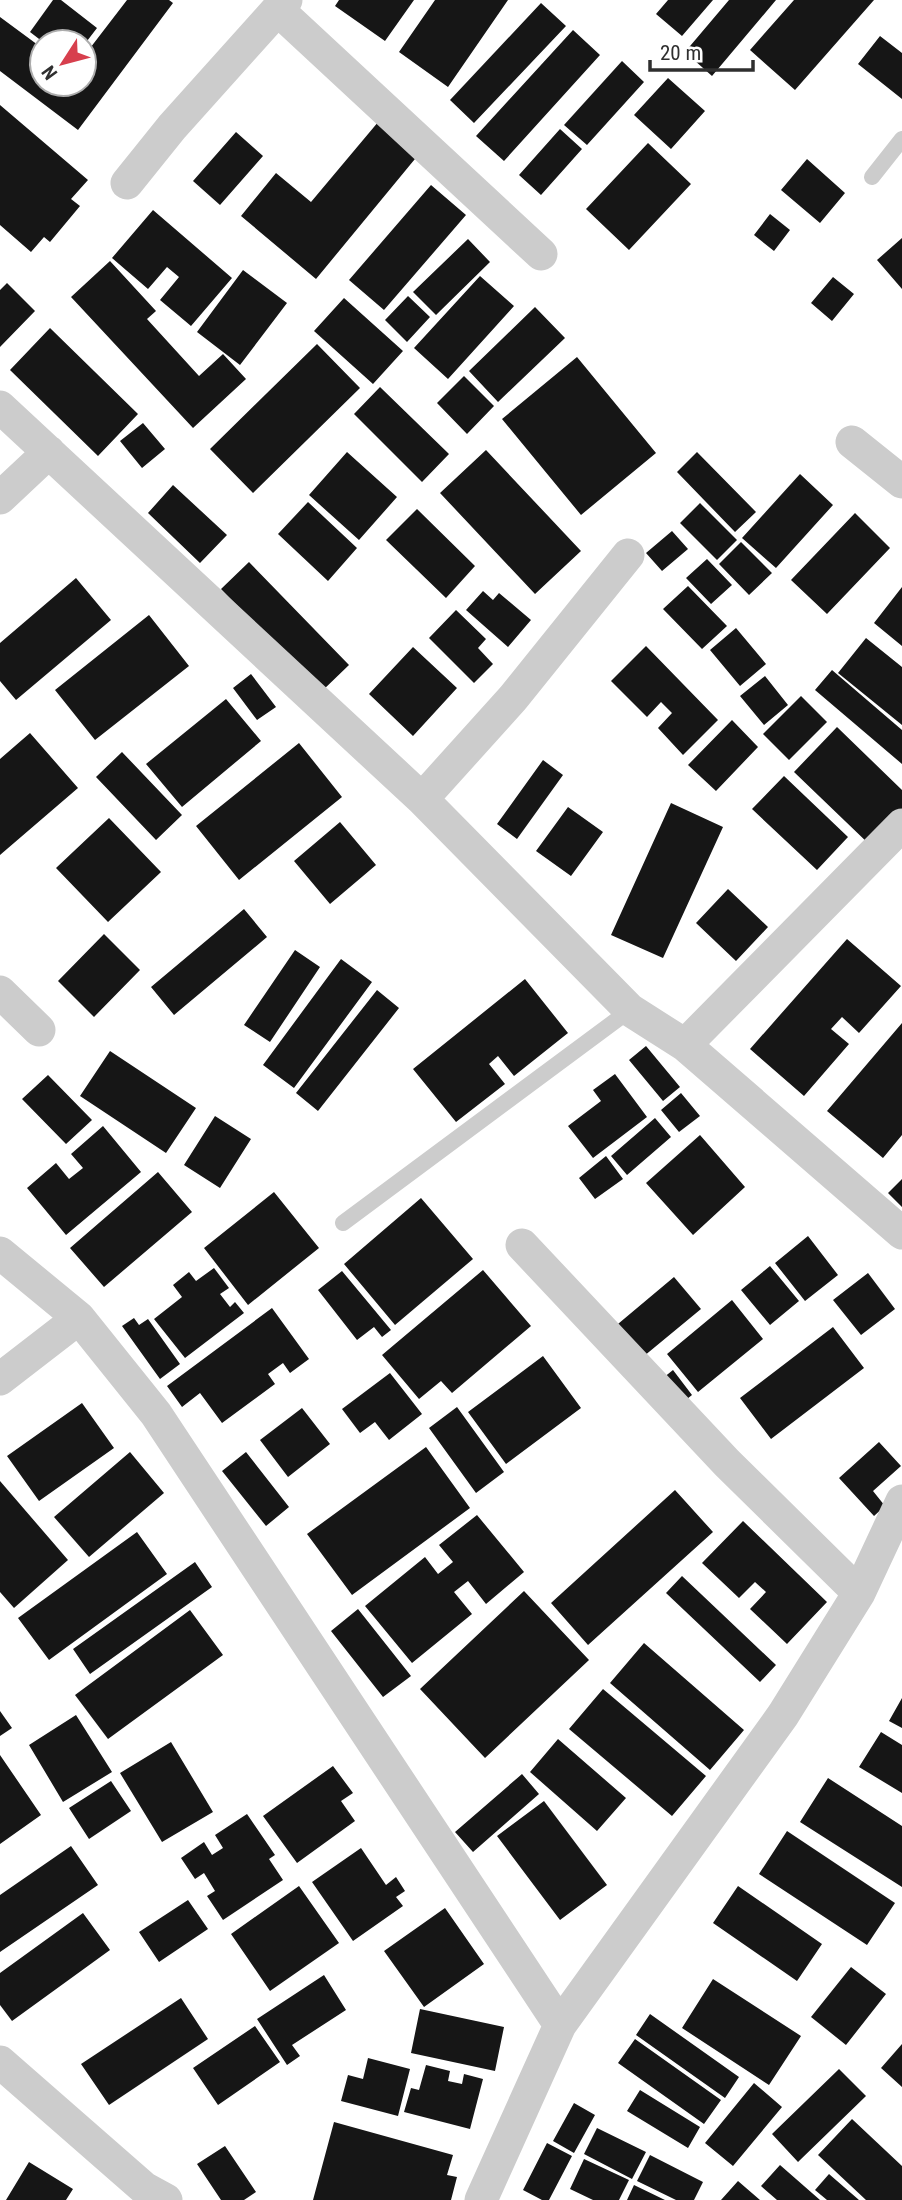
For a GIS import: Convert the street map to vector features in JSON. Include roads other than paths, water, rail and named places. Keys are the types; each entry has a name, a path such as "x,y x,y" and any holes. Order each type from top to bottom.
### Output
{"street":[{"path":"127,183 172,127 282,5 541,254"},
{"path":"0,407 422,799 630,1010 685,1045 902,1233"},
{"path":"852,442 902,482"},
{"path":"0,498 49,452"},
{"path":"422,799 513,698 628,555"},
{"path":"685,1045 902,825"},
{"path":"0,992 39,1030"},
{"path":"522,1245 727,1463 859,1593"},
{"path":"0,1253 79,1318 156,1414 560,2025"},
{"path":"0,1379 79,1318"},
{"path":"481,2200 560,2025 783,1715 859,1593 902,1501"},
{"path":"0,2062 144,2189 166,2200"}],"lane":[{"path":"872,177 902,139"},
{"path":"343,1223 630,1010"}]}
